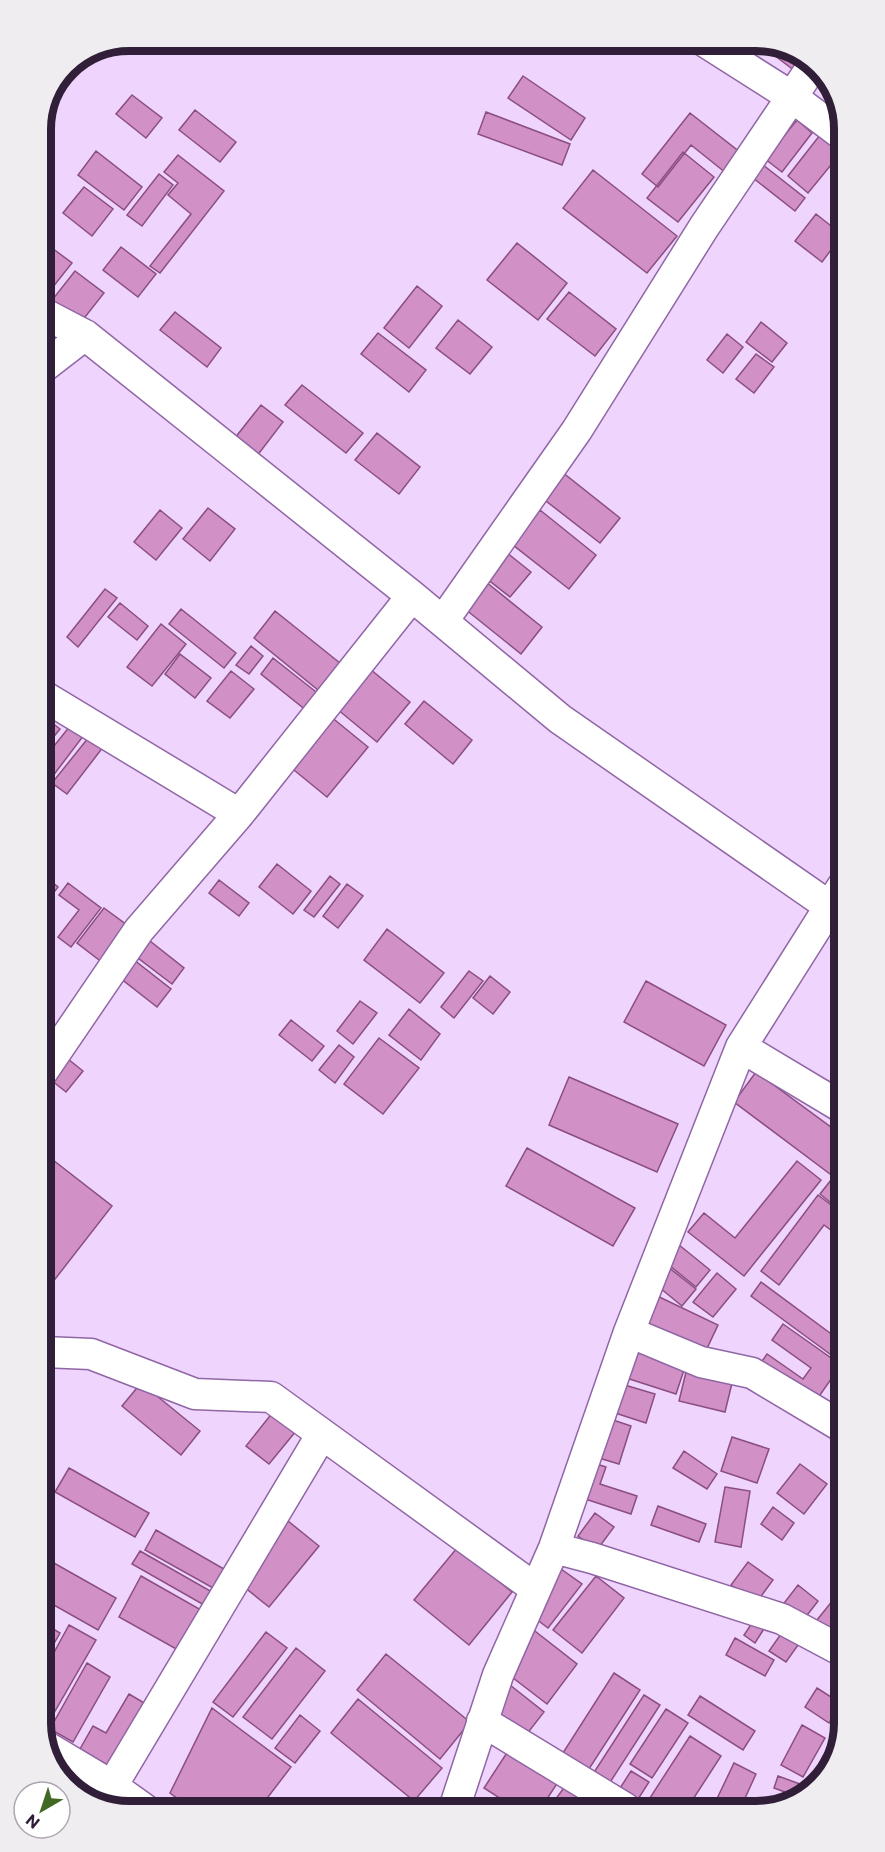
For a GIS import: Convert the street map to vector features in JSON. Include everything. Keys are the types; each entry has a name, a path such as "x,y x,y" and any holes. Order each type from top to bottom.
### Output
{"street":[{"path":"720,51 792,97 834,128"},
{"path":"442,621 577,430 704,227 809,72"},
{"path":"51,317 85,335 412,596 561,719 834,900"},
{"path":"51,361 85,335"},
{"path":"51,1059 139,930 239,814 412,596"},
{"path":"51,701 239,814"},
{"path":"457,1801 498,1675 554,1548 629,1332 741,1047 834,909"},
{"path":"741,1047 834,1103"},
{"path":"629,1332 701,1362 752,1373 834,1422"},
{"path":"51,1352 91,1354 195,1394 271,1397 536,1589"},
{"path":"112,1786 322,1434"},
{"path":"554,1548 782,1618 834,1647"},
{"path":"482,1721 613,1801"},
{"path":"57,1753 133,1801"}],"building":[{"path":"745,51 756,51 752,56"},
{"path":"771,53 786,57 800,65 795,71"},
{"path":"523,76 585,118 571,140 508,98"},
{"path":"132,95 162,118 146,138 116,114"},
{"path":"195,110 236,142 220,162 179,130"},
{"path":"486,112 570,144 562,165 478,134"},
{"path":"690,113 741,153 726,173 691,145 658,187 642,174"},
{"path":"797,120 812,133 782,172 765,159"},
{"path":"820,135 834,146 834,161 808,193 788,176"},
{"path":"96,151 142,187 124,210 78,175"},
{"path":"683,152 714,177 678,222 647,198"},
{"path":"178,155 224,191 160,273 150,266 191,214 168,195 178,183 164,172"},
{"path":"758,161 805,198 795,211 748,174"},
{"path":"593,170 677,236 647,273 563,208"},
{"path":"159,174 173,185 142,226 127,215"},
{"path":"84,187 113,209 92,236 63,213"},
{"path":"816,214 834,228 834,246 822,262 795,241"},
{"path":"517,243 567,283 538,320 487,280"},
{"path":"121,247 156,274 138,297 103,270"},
{"path":"51,249 72,263 51,289"},
{"path":"75,271 104,293 78,326 51,306 51,301"},
{"path":"417,286 442,306 409,348 384,328"},
{"path":"569,292 616,329 595,356 547,319"},
{"path":"175,312 221,348 207,367 160,330"},
{"path":"458,320 492,347 470,374 436,348"},
{"path":"761,322 787,343 772,362 746,342"},
{"path":"378,333 426,370 409,392 361,354"},
{"path":"727,334 743,347 723,373 707,360"},
{"path":"756,354 774,367 754,393 736,379"},
{"path":"302,385 363,433 346,453 285,405"},
{"path":"261,405 283,422 253,461 231,443"},
{"path":"377,433 420,467 399,494 355,460"},
{"path":"557,468 620,518 600,543 537,494"},
{"path":"208,508 235,529 210,561 183,539"},
{"path":"160,510 182,528 156,560 134,542"},
{"path":"540,510 596,555 569,589 513,545"},
{"path":"506,552 531,572 510,597 486,578"},
{"path":"486,582 542,627 521,654 465,609"},
{"path":"105,589 117,598 78,647 67,637"},
{"path":"120,603 148,626 137,640 108,617"},
{"path":"181,609 236,653 224,668 169,624"},
{"path":"275,611 340,663 318,690 254,638"},
{"path":"161,624 186,644 152,686 127,667"},
{"path":"251,646 263,656 249,674 236,665"},
{"path":"180,654 211,678 195,698 165,674"},
{"path":"273,658 320,695 307,711 261,674"},
{"path":"370,669 410,702 377,742 337,709"},
{"path":"231,671 254,689 230,718 207,701"},
{"path":"424,701 472,740 453,764 405,724"},
{"path":"330,716 368,747 327,797 289,766"},
{"path":"74,721 87,731 51,778 51,750"},
{"path":"51,722 60,729 51,740"},
{"path":"93,732 107,742 67,794 52,783"},
{"path":"277,864 311,891 293,914 259,887"},
{"path":"330,876 340,884 314,917 304,910"},
{"path":"219,880 249,903 239,916 209,893"},
{"path":"51,881 58,887 51,896"},
{"path":"68,883 101,908 71,947 58,937 79,910 59,895"},
{"path":"347,884 363,896 338,928 323,916"},
{"path":"104,908 131,928 103,963 77,943"},
{"path":"387,929 444,973 420,1003 364,960"},
{"path":"150,941 184,968 172,984 138,958"},
{"path":"129,956 171,989 157,1007 115,974"},
{"path":"469,971 483,981 454,1018 441,1007"},
{"path":"490,976 510,992 493,1014 473,998"},
{"path":"646,981 726,1025 704,1066 624,1022"},
{"path":"360,1001 377,1013 353,1044 337,1031"},
{"path":"409,1009 440,1034 421,1060 389,1035"},
{"path":"291,1020 324,1046 312,1061 279,1035"},
{"path":"379,1038 419,1068 383,1114 344,1084"},
{"path":"339,1045 354,1057 335,1083 319,1070"},
{"path":"63,1055 83,1071 66,1092 51,1080 51,1070"},
{"path":"756,1072 834,1129 834,1168 830,1174 734,1102"},
{"path":"569,1077 678,1124 657,1172 549,1125"},
{"path":"527,1148 635,1208 613,1246 506,1186"},
{"path":"51,1158 112,1206 51,1284"},
{"path":"797,1161 821,1180 744,1276 688,1232 704,1213 735,1238"},
{"path":"834,1176 834,1205 820,1194"},
{"path":"818,1195 834,1207 834,1232 824,1225 779,1285 761,1271"},
{"path":"668,1236 710,1270 696,1287 654,1253"},
{"path":"663,1263 696,1289 682,1306 649,1279"},
{"path":"717,1273 736,1289 713,1317 693,1302"},
{"path":"761,1282 830,1333 834,1327 834,1357 751,1296"},
{"path":"651,1293 718,1325 702,1359 635,1327"},
{"path":"783,1324 834,1360 834,1375 813,1405 758,1367 767,1354 803,1379 811,1368 772,1340"},
{"path":"626,1345 686,1364 676,1394 617,1375"},
{"path":"687,1368 733,1379 725,1412 679,1401"},
{"path":"141,1383 200,1431 181,1455 122,1406"},
{"path":"618,1383 655,1394 646,1423 609,1411"},
{"path":"273,1412 296,1431 269,1464 246,1446"},
{"path":"604,1417 631,1426 619,1464 592,1456"},
{"path":"732,1437 769,1449 757,1483 721,1471"},
{"path":"684,1451 717,1474 707,1489 673,1468"},
{"path":"581,1459 606,1467 600,1484 637,1496 631,1514 570,1494"},
{"path":"800,1464 827,1484 804,1514 777,1493"},
{"path":"69,1468 149,1513 135,1537 55,1492"},
{"path":"725,1487 750,1491 741,1547 715,1542"},
{"path":"658,1506 706,1524 699,1542 651,1525"},
{"path":"773,1507 794,1523 782,1540 761,1524"},
{"path":"595,1513 614,1527 597,1550 578,1536"},
{"path":"283,1517 319,1546 269,1607 233,1578"},
{"path":"156,1530 224,1569 213,1588 145,1550"},
{"path":"457,1548 512,1592 469,1645 414,1600"},
{"path":"140,1551 212,1592 204,1605 132,1564"},
{"path":"51,1561 116,1598 98,1630 51,1603"},
{"path":"748,1562 773,1580 756,1603 731,1585"},
{"path":"561,1569 582,1584 548,1628 527,1612"},
{"path":"141,1576 201,1610 178,1650 119,1617"},
{"path":"596,1576 624,1598 582,1653 553,1630"},
{"path":"798,1585 818,1601 801,1623 781,1607"},
{"path":"834,1601 834,1630 828,1637 813,1625"},
{"path":"756,1617 767,1624 755,1643 744,1635"},
{"path":"69,1625 96,1640 51,1718 51,1658"},
{"path":"786,1627 803,1638 786,1662 769,1651"},
{"path":"51,1628 60,1633 51,1649"},
{"path":"531,1628 577,1664 547,1704 500,1668"},
{"path":"266,1632 287,1648 233,1717 213,1702"},
{"path":"735,1638 774,1660 765,1676 726,1655"},
{"path":"296,1648 325,1671 272,1739 243,1717"},
{"path":"386,1654 470,1722 440,1759 357,1690"},
{"path":"87,1663 110,1677 73,1742 52,1730 51,1726"},
{"path":"614,1673 640,1690 587,1772 561,1756"},
{"path":"510,1685 544,1712 523,1739 489,1711"},
{"path":"817,1688 834,1699 834,1716 829,1723 805,1707"},
{"path":"129,1694 151,1707 116,1770 80,1749 93,1726 106,1733"},
{"path":"644,1695 660,1705 607,1787 591,1777"},
{"path":"700,1696 755,1731 743,1750 688,1715"},
{"path":"358,1699 442,1768 414,1801 331,1733"},
{"path":"212,1708 291,1767 265,1801 181,1801 170,1793"},
{"path":"666,1709 688,1723 652,1778 630,1764"},
{"path":"300,1715 320,1731 295,1763 275,1748"},
{"path":"802,1725 825,1738 803,1777 781,1765"},
{"path":"690,1736 721,1756 692,1801 648,1801"},
{"path":"510,1748 560,1779 546,1801 504,1801 484,1788"},
{"path":"823,1756 826,1757 818,1770 812,1777"},
{"path":"734,1763 756,1774 744,1801 716,1801"},
{"path":"631,1771 649,1782 637,1801 623,1801 615,1796"},
{"path":"778,1776 803,1785 789,1794 774,1788"},
{"path":"566,1785 579,1795 575,1801 554,1801"}]}
